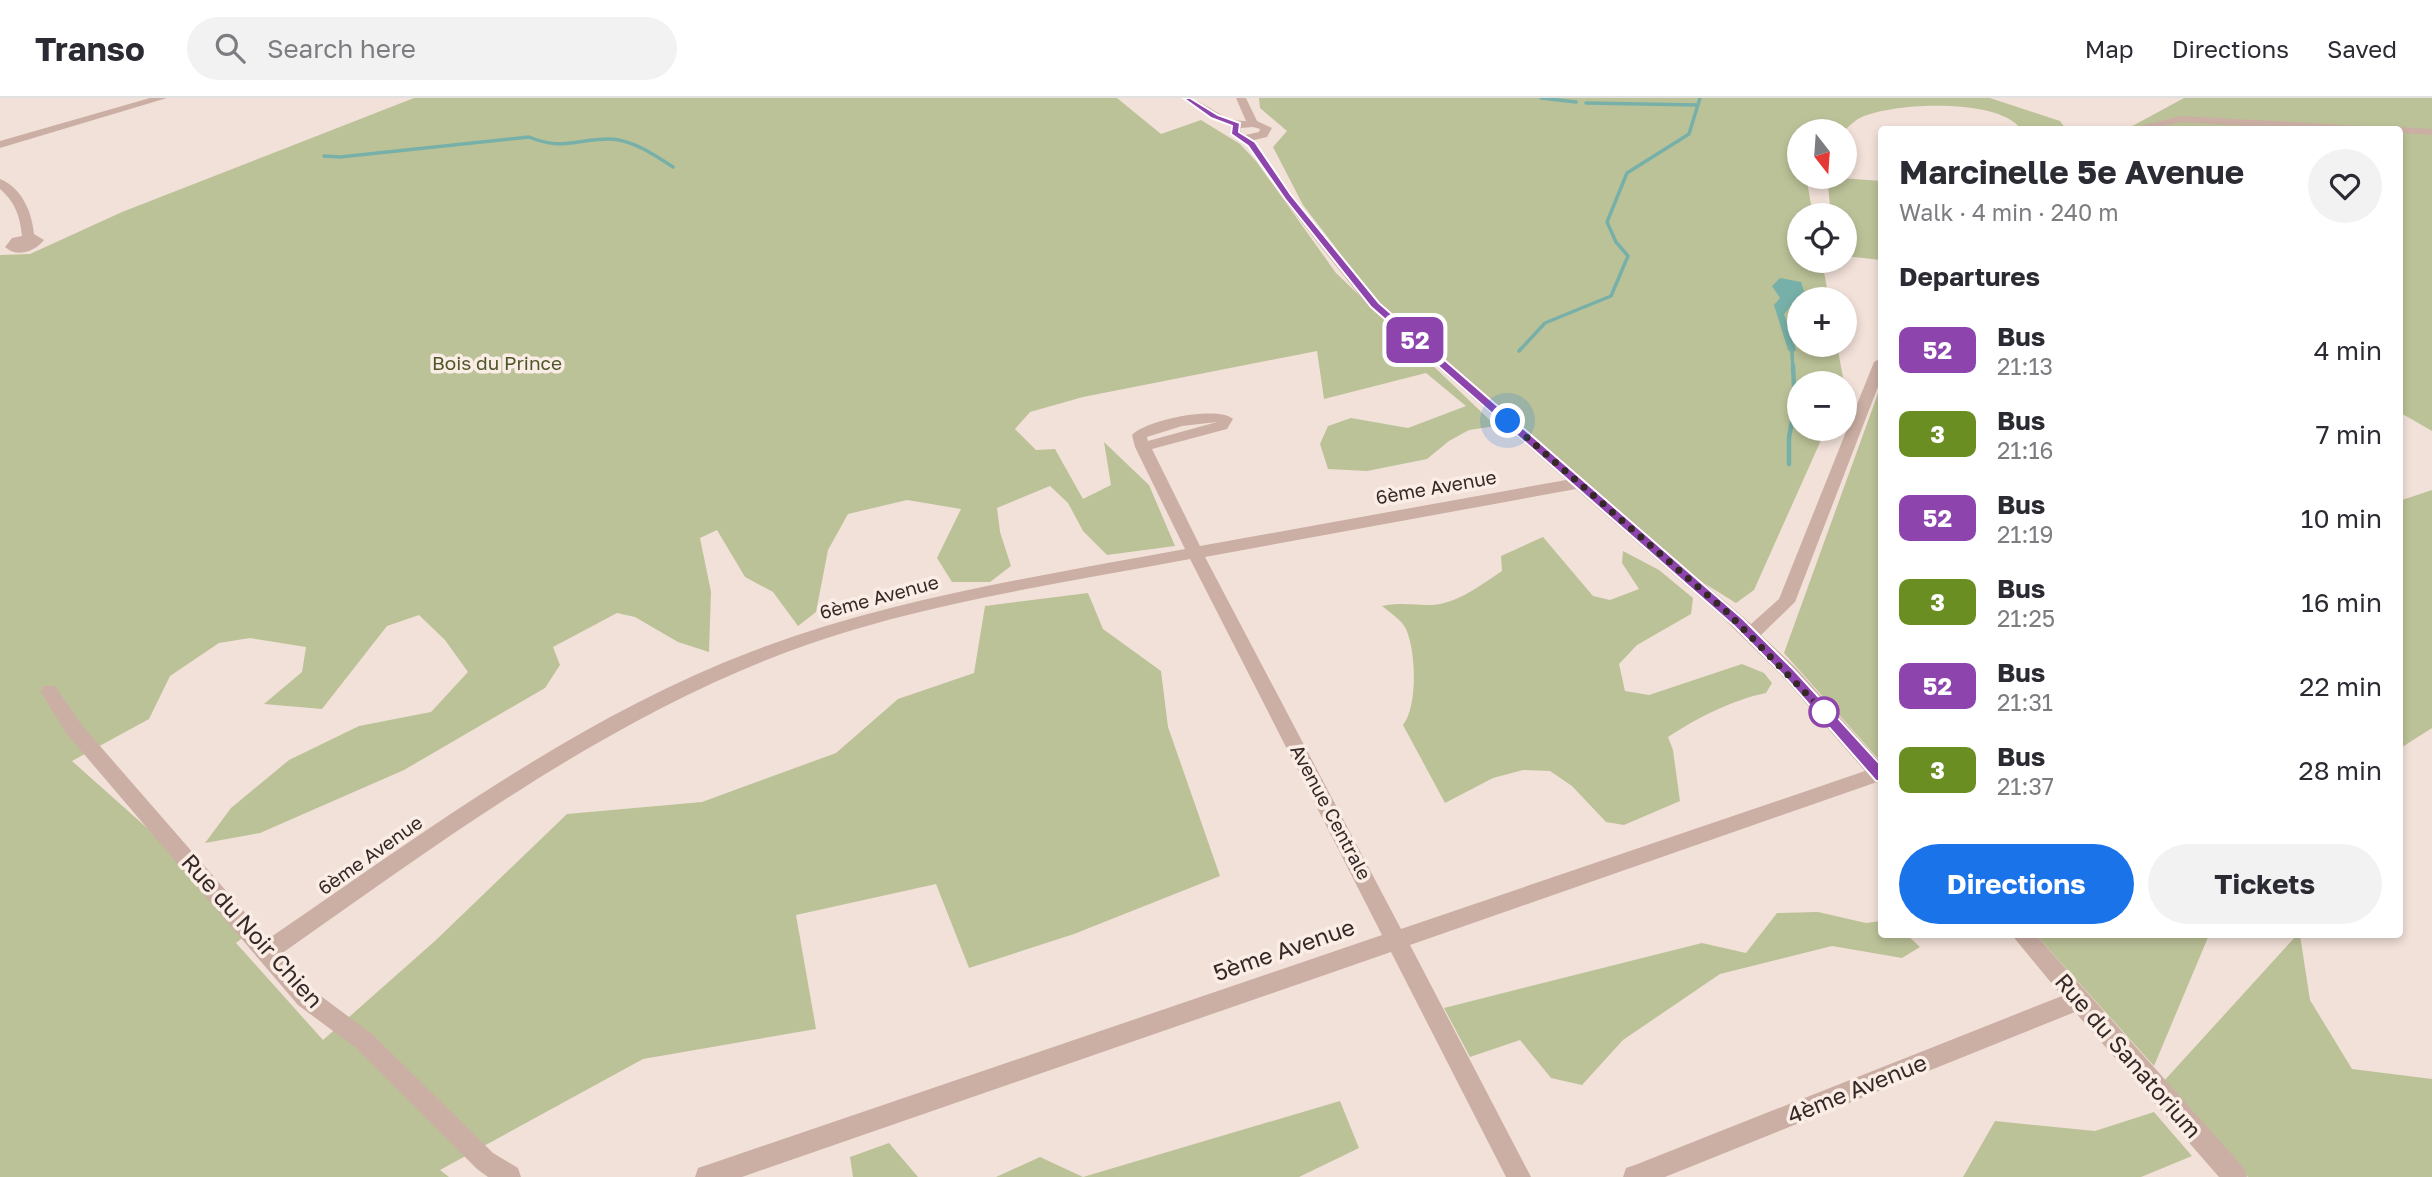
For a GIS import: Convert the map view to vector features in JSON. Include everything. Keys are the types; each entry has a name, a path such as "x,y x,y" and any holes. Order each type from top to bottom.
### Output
{"street":[{"path":"0,145 162,98"},
{"path":"1187,98 1214,116 1237,125 1252,122 1266,128 1266,133 1259,137 1245,138"},
{"path":"1241,98 1252,122"},
{"path":"2146,126 2180,118 2316,126"},
{"path":"1237,125 1234,132 1245,138 1360,289 1388,317 1751,634 1878,773"},
{"path":"2403,130 2432,132"},
{"path":"1259,137 1263,153 1298,205"},
{"path":"0,184 18,196 26,211 28,237 8,248"},
{"path":"1751,634 1786,602 1878,370"},
{"path":"1211,418 1226,419 1222,426 1143,447 1139,435 1150,429 1211,418"},
{"name":"Avenue Centrale","path":"1143,447 1519,1177"},
{"name":"6ème Avenue","path":"267,952 539,765 610,724 757,656 894,612 1195,552 1578,483"},
{"name":"Rue du Noir Chien","path":"49,691 73,728 306,998 364,1041 485,1161 509,1177"},
{"name":"5ème Avenue","path":"707,1177 1878,776"},
{"name":"Rue du Sanatorium","path":"2025,938 2235,1177"},
{"name":"4ème Avenue","path":"1635,1177 2079,1000"}],"green space":[{"name":"Bois du Prince","path":"414,98 1117,98 1161,134 1201,120 1240,144 1256,161 1336,273 1496,426 1469,430 1449,441 1427,459 1367,471 1328,469 1320,444 1328,426 1351,418 1408,428 1466,406 1426,373 1324,399 1317,351 1083,397 1030,412 1015,429 1036,450 1055,449 1083,499 1111,485 1104,442 1149,485 1175,546 1107,555 1083,531 1068,503 1050,486 997,508 1000,532 1011,566 990,582 952,582 937,558 961,509 907,500 848,514 828,550 816,612 798,626 773,592 745,577 717,530 700,538 711,592 709,652 678,642 635,617 617,613 553,647 560,665 545,688 404,770 260,833 205,843 231,808 289,760 359,726 431,712 468,672 445,640 419,615 387,626 322,709 264,704 302,672 306,647 250,638 219,643 170,676 149,719 72,761 257,926 236,943 323,1040 436,940 567,814 702,802 836,753 898,699 974,673 985,606 1088,593 1103,629 1161,671 1168,727 1220,876 1074,934 969,968 936,884 796,915 816,1029 643,1059 440,1170 449,1177 0,1177 0,255 30,254 122,212"},
{"path":"1259,98 1990,98 2060,121 2064,126 2017,126 2009,119 1991,112 1945,106 1896,109 1857,120 1787,119 1787,189 1808,189 1811,203 1787,203 1787,273 1824,273 1827,287 1787,287 1787,357 1839,357 1842,371 1787,371 1787,441 1821,441 1754,590 1736,603 1694,577 1375,299 1303,205 1273,147 1287,131 1260,108"},
{"path":"2184,98 2432,98 2432,431 2403,414 2403,126 2132,126"},
{"path":"1857,179 1878,181 1878,260 1857,257 1857,203 1830,203 1828,189 1857,189"},
{"path":"1878,393 1878,759 1784,653"},
{"path":"2432,490 2432,728 2403,746 2403,500"},
{"path":"1543,537 1593,596 1610,600 1639,589 1622,563 1623,551 1659,570 1693,598 1691,614 1637,645 1619,664 1625,691 1649,695 1742,664 1764,673 1772,683 1766,693 1715,711 1668,737 1673,750 1680,801 1624,825 1606,822 1572,786 1550,771 1523,770 1493,778 1445,803 1403,725 1408,716 1413,692 1412,651 1404,626 1382,606 1432,605 1451,601 1502,571 1501,556"},
{"path":"1818,912 1866,923 1878,921 1878,938 1910,938 1920,947 1902,958 1832,946 1720,974 1623,1040 1582,1085 1551,1078 1520,1040 1470,1057 1444,1008 1702,943 1746,953 1777,913"},
{"path":"2039,938 2208,938 2154,1066"},
{"path":"2294,938 2300,938 2310,1000 2352,1069 2432,1079 2432,1177 2248,1177 2163,1082"},
{"path":"1340,1101 1359,1148 1299,1177 1083,1177"},
{"path":"2154,1112 2192,1156 2141,1177 1963,1177 1995,1121 2095,1131"},
{"path":"889,1143 918,1177 853,1177 850,1157"},
{"path":"1040,1157 1083,1177 996,1177"}],"water":[{"path":"1780,278 1801,282 1803,287 1787,287 1787,311 1784,314 1787,323 1787,347 1774,305 1780,298 1772,286"}],"waterway":[{"path":"1541,98 1576,102"},
{"path":"1519,351 1545,323 1611,296 1628,256 1616,242 1607,222 1627,173 1689,134 1700,98"},
{"path":"1586,103 1697,105"},
{"path":"324,156 340,157 529,137 560,144 609,139 634,145 673,167"},
{"path":"1792,357 1793,368"},
{"path":"1789,464 1789,437 1795,406 1793,366"}],"bus line":[{"name":"52","path":"1187,98 1214,116 1237,125 1233,130 1236,135 1252,144 1288,197 1298,205 1352,279 1375,305 1760,642 1878,773"}],"route":[{"path":"1508,421 1728,613 1771,654 1824,712"}]}
